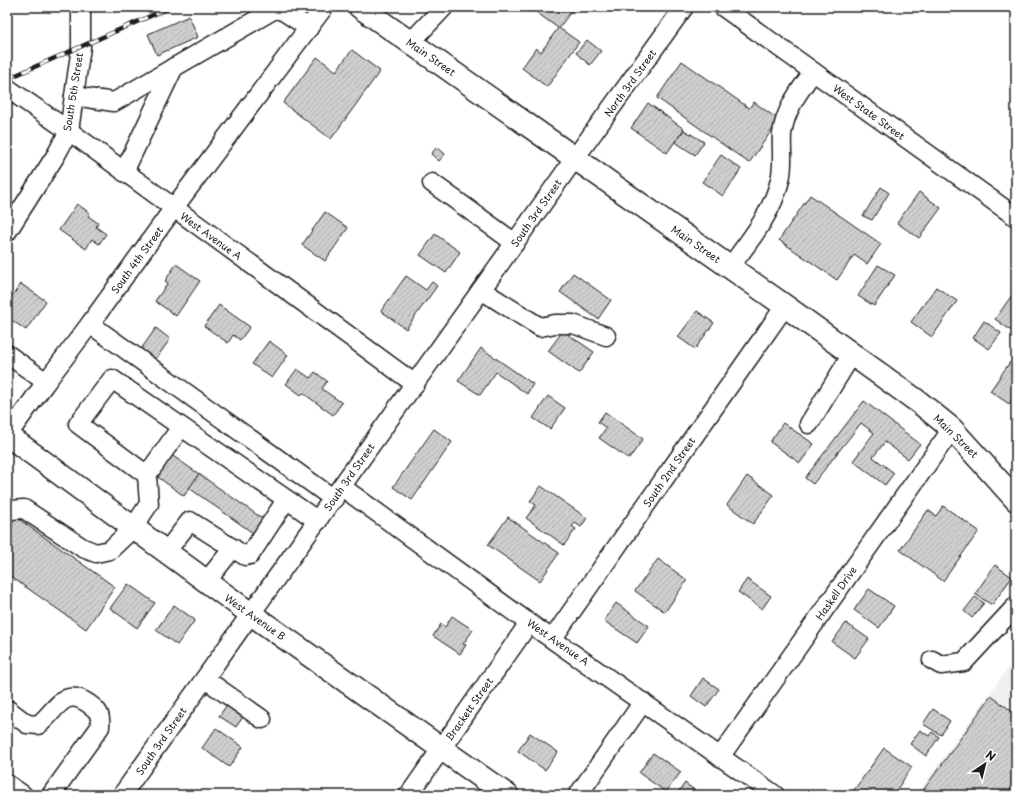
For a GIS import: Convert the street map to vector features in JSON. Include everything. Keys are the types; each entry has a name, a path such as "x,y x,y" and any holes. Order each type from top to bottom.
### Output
{"main road":[{"name":"Main Street","path":"360,7 730,267 920,403 952,429 1016,500"},
{"name":"West Avenue B","path":"7,436 250,614 507,795"}],"street":[{"name":"South 5th Street","path":"7,232 54,159 69,131 80,47 81,7"},
{"name":"South 4th Street","path":"7,436 324,7"},
{"path":"410,43 444,7"},
{"name":"North 3rd Street","path":"575,158 684,7"},
{"name":"West State Street","path":"723,7 1016,217"},
{"path":"74,96 114,102 275,9 283,11 309,28"},
{"path":"124,172 174,68"},
{"path":"730,267 765,218 770,207 780,180 782,135 786,115 794,99 813,72"},
{"name":"West Avenue A","path":"7,88 69,131 415,384"},
{"name":"South 3rd Street","path":"122,795 575,158"},
{"path":"432,183 515,243"},
{"path":"481,290 540,327 555,324 573,324 606,336"},
{"name":"South 2nd Street","path":"553,638 785,306"},
{"name":"West Avenue A","path":"90,324 553,638 775,795"},
{"path":"7,354 46,382"},
{"path":"809,424 852,354"},
{"path":"147,474 78,424 112,379 318,521"},
{"path":"7,513 10,510 24,509 83,548 96,553 110,550 133,528 149,504 147,474 181,428"},
{"name":"Haskell Drive","path":"720,757 952,429"},
{"path":"166,552 190,521 245,556 250,555 286,500"},
{"path":"206,582 233,548"},
{"path":"932,660 941,665 964,662 1016,606"},
{"name":"Brackett Street","path":"409,795 529,622"},
{"path":"205,679 262,719"},
{"path":"7,709 28,724 38,725 47,718 60,701 70,697 82,699 94,708 101,716 100,727 51,795"},
{"path":"578,795 643,702"},
{"path":"7,784 23,795"}],"shaded area":[{"path":"1016,657 1016,795 916,795"}],"building":[{"path":"539,7 568,7 572,10 559,28 579,42 547,87 522,68 536,48 541,52 558,28 536,12"},
{"path":"189,16 198,37 157,55 148,34"},
{"path":"587,40 601,51 590,65 576,53"},
{"path":"352,50 380,71 331,139 283,103 317,57 336,71"},
{"path":"682,61 749,108 754,102 779,120 749,163 657,98"},
{"path":"648,103 684,129 667,153 631,128"},
{"path":"684,130 704,142 695,155 675,142"},
{"path":"437,147 445,154 439,161 431,154"},
{"path":"721,155 741,169 723,196 702,182"},
{"path":"881,187 889,193 872,220 863,216"},
{"path":"919,192 941,208 919,238 897,223"},
{"path":"810,195 881,244 867,264 854,255 837,280 779,240"},
{"path":"77,204 90,213 88,216 98,223 96,227 106,234 99,244 92,239 86,249 59,230"},
{"path":"325,212 348,228 325,261 302,245"},
{"path":"435,234 460,252 446,273 420,255"},
{"path":"176,264 200,281 176,316 155,301 168,283 165,281"},
{"path":"878,265 895,275 874,306 858,296"},
{"path":"573,273 611,300 598,319 560,292"},
{"path":"406,276 426,290 432,282 437,286 406,329 381,311"},
{"path":"21,284 46,301 26,330 7,317 7,303"},
{"path":"936,287 957,301 932,337 911,322"},
{"path":"1015,291 1016,292 1016,334 995,319"},
{"path":"219,305 250,327 240,340 233,335 228,343 204,326"},
{"path":"697,311 714,323 695,349 678,337"},
{"path":"984,321 1001,333 989,349 973,338"},
{"path":"156,328 170,339 156,359 141,349"},
{"path":"563,331 594,352 579,373 548,351"},
{"path":"269,341 288,355 272,378 252,364"},
{"path":"481,348 533,384 527,394 496,372 480,395 458,381"},
{"path":"1010,362 1016,366 1016,393 1009,404 990,391"},
{"path":"297,369 310,378 315,372 327,381 322,389 342,403 333,415 303,393 301,395 286,384"},
{"path":"548,396 565,408 550,429 533,418"},
{"path":"864,401 920,444 908,459 885,442 873,457 894,473 885,485 853,461 874,433 861,423 813,484 805,478"},
{"path":"605,412 643,439 629,459 599,438 606,428 598,422"},
{"path":"783,423 814,444 800,463 770,442"},
{"path":"434,429 452,442 412,500 393,487"},
{"path":"170,454 199,474 184,496 155,475"},
{"path":"199,474 263,519 253,533 189,488"},
{"path":"747,476 774,495 753,524 727,505"},
{"path":"541,486 587,518 581,527 575,523 572,526 576,529 564,545 526,518 536,505 530,501"},
{"path":"943,506 979,531 943,581 900,550 928,510 936,516"},
{"path":"13,515 115,587 86,629 7,574 7,523"},
{"path":"508,517 559,553 540,581 488,545"},
{"path":"658,559 687,580 665,612 635,591"},
{"path":"995,565 1012,577 992,605 975,594"},
{"path":"747,579 771,596 762,609 738,592"},
{"path":"128,584 155,603 137,628 110,608"},
{"path":"869,589 894,606 879,628 854,610"},
{"path":"975,597 984,603 972,618 964,611"},
{"path":"616,603 649,626 637,643 604,621"},
{"path":"174,605 195,620 177,645 156,630"},
{"path":"452,616 473,630 463,644 466,645 460,654 433,636 441,624 445,627"},
{"path":"846,623 869,639 855,658 832,642"},
{"path":"703,678 719,689 706,707 691,696"},
{"path":"991,696 1016,714 1016,795 926,795 922,792"},
{"path":"229,702 245,714 236,727 219,716"},
{"path":"933,709 950,721 941,735 923,724"},
{"path":"216,728 243,747 229,767 202,748"},
{"path":"920,730 929,736 932,732 939,737 926,756 910,744"},
{"path":"530,733 558,752 545,770 518,751"},
{"path":"884,748 912,767 893,795 854,795 852,793"},
{"path":"653,753 681,772 666,792 639,773"},
{"path":"685,783 701,795 676,795"}],"railway":[{"path":"7,79 171,7"}]}
